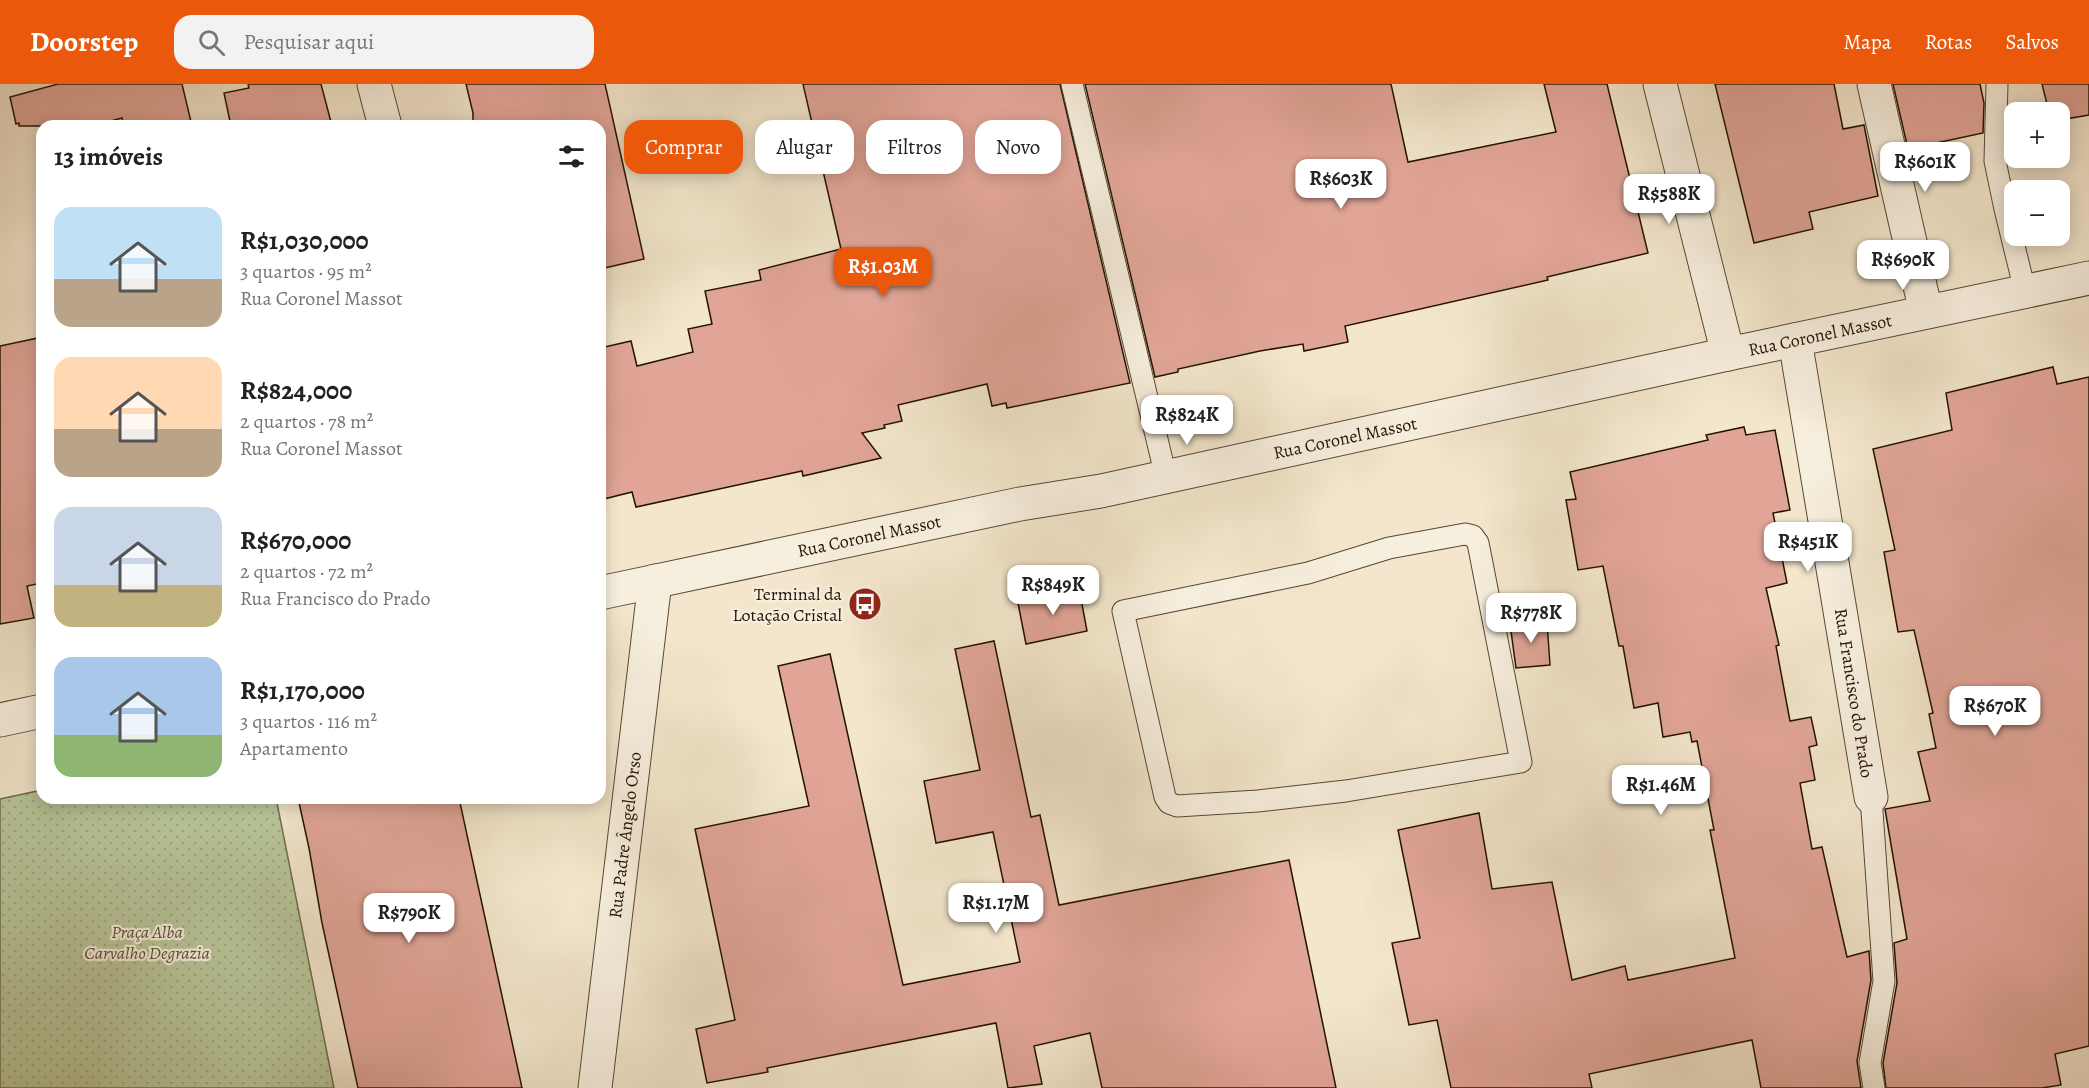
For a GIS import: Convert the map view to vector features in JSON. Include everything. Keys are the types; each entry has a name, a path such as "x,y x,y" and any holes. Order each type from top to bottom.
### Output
{"street":[{"path":"374,84 383,120"},
{"path":"1660,84 1728,354"},
{"path":"1874,84 1926,312"},
{"name":"Rua Coronel Massot","path":"606,592 1020,504 1101,491 2089,278"},
{"name":"Rua Francisco do Prado","path":"1795,340 1871,797"},
{"name":"Rua Padre Ângelo Orso","path":"595,1088 655,581"},
{"path":"0,720 36,712"}],"lane":[{"path":"1071,84 1166,477"},
{"path":"1996,84 1995,161 2025,291"},
{"path":"1465,534 1473,536 1478,543 1521,762 1346,791 1258,801 1177,806 1169,803 1123,611 1308,573 1389,548 1465,534"},
{"path":"1871,797 1884,981 1870,1063 1874,1088"}],"green space":[{"name":"Praça Alba Carvalho Degrazia","path":"36,791 36,804 277,804 334,1088 0,1088 0,799"}],"building":[{"path":"58,84 182,84 191,120 122,120 122,118 115,120 36,120 36,126 19,126 19,123 16,124 10,97"},
{"path":"248,84 321,84 330,120 230,120 224,93 249,88"},
{"path":"466,84 605,84 644,259 606,268 606,120 473,120"},
{"path":"803,84 1060,84 1130,383 1007,408 1006,403 992,406 987,384 898,405 902,421 884,425 885,428 862,433 881,458 803,476 802,471 636,507 632,492 606,498 606,347 631,341 637,366 693,352 688,329 712,324 705,291 761,280 759,270 841,249 824,174 854,174 854,120 811,120"},
{"path":"1085,84 1391,84 1408,162 1556,132 1544,84 1607,84 1648,253 1547,277 1548,280 1345,326 1348,342 1304,351 1303,344 1260,351 1178,369 1178,372 1155,377"},
{"path":"1715,84 1834,84 1843,129 1864,125 1878,196 1809,212 1813,229 1754,243"},
{"path":"1893,84 1980,84 1984,103 1983,133 1908,149"},
{"path":"2042,84 2089,84 2089,115 2070,118 2070,102 2046,102"},
{"path":"36,338 36,584 27,586 34,618 0,624 0,346"},
{"path":"2053,367 2057,384 2089,377 2089,1046 2055,1054 2061,1085 2042,1088 1886,1088 1883,1063 1897,983 1894,943 1907,939 1885,809 1930,801 1918,752 1936,748 1929,714 1933,713 1914,630 1898,632 1884,552 1895,550 1873,449 1952,430 1946,393"},
{"path":"1744,427 1746,435 1775,430 1790,510 1773,513 1787,583 1766,588 1779,645 1776,646 1790,721 1811,717 1817,745 1809,747 1815,780 1800,783 1812,849 1822,847 1847,957 1869,951 1871,980 1857,1061 1861,1088 1761,1088 1752,1040 1589,1074 1592,1088 1451,1088 1437,1020 1409,1025 1392,943 1420,938 1398,830 1479,813 1492,889 1552,882 1572,980 1625,966 1628,980 1735,958 1710,830 1714,830 1697,741 1692,742 1690,732 1663,737 1658,703 1634,708 1623,646 1619,646 1603,566 1578,570 1566,500 1576,499 1570,472 1708,440 1706,435"},
{"path":"1079,588 1087,631 1026,644 1018,603 1022,603 1022,600"},
{"path":"1547,622 1550,665 1516,668 1510,624"},
{"path":"994,641 1031,817 1040,815 1059,905 1289,860 1336,1088 1102,1088 1090,1033 1034,1046 1042,1084 1008,1088 996,1023 767,1068 768,1072 707,1083 696,1029 735,1020 695,829 809,806 778,666 830,654 903,985 1020,962 993,832 936,843 924,781 980,770 955,649"},
{"path":"299,804 460,804 522,1088 358,1088 322,923"}],"place":[{"name":"Terminal da Lotação Cristal","path":"865,604"}]}
